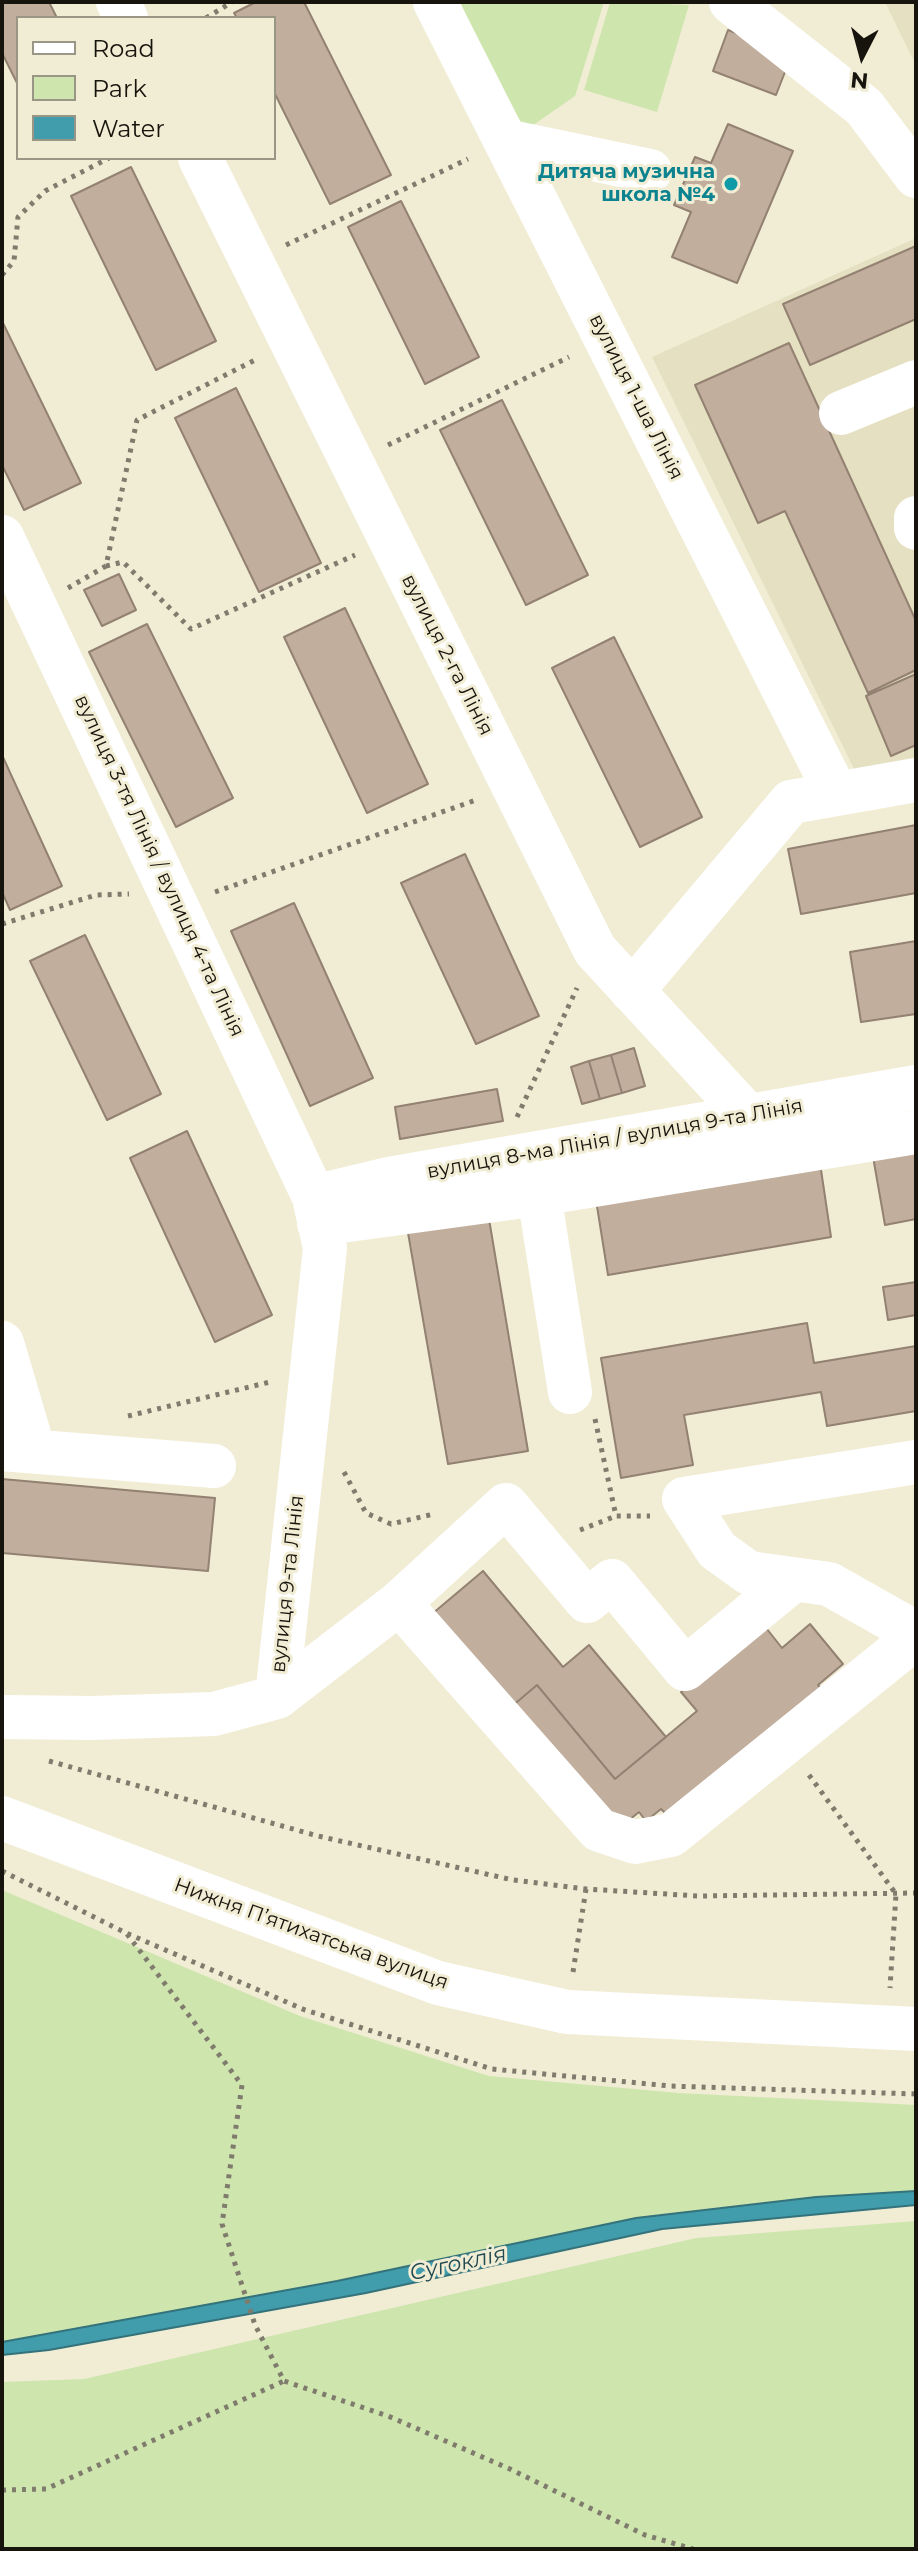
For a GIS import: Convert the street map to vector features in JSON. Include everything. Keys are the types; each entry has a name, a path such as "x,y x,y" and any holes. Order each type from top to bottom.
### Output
{"street":[{"name":"вулиця 1-ша Лінія","path":"435,2 836,793"},
{"path":"731,2 864,107 916,176"},
{"path":"506,141 650,171"},
{"name":"вулиця 2-га Лінія","path":"201,160 595,950 747,1115"},
{"path":"841,413 916,382"},
{"path":"916,518 916,528"},
{"name":"вулиця 3-тя Лінія / вулиця 4-та Лінія","path":"2,537 172,892 317,1211"},
{"path":"632,991 791,802 916,780"},
{"name":"вулиця 8-ма Лінія / вулиця 9-та Лінія","path":"317,1211 389,1179 916,1087"},
{"path":"317,1211 539,1194 916,1132"},
{"path":"539,1194 570,1392"},
{"name":"вулиця 9-та Лінія","path":"2,1717 214,1714 277,1697 325,1248 317,1211"},
{"path":"2,1343 30,1438 2,1448"},
{"path":"2,1448 214,1466"},
{"path":"399,1603 599,1830 635,1842 671,1835 916,1635 829,1584 749,1573 717,1550 684,1499 916,1462"},
{"path":"277,1697 399,1603 506,1505 587,1601 612,1581 685,1669 793,1580"},
{"name":"Нижня Пʼятихатська вулиця","path":"2,1818 438,1983 567,2012 902,2029"}],"path":[{"path":"209,16 232,2"},
{"path":"250,263 506,141"},
{"path":"2,275 14,261 18,217 45,191 105,160"},
{"path":"351,463 606,339"},
{"path":"106,566 137,420 291,341"},
{"path":"35,606 106,566 123,562 191,629 389,540"},
{"path":"2,924 96,895 219,892 255,876 513,786"},
{"path":"497,1161 595,950"},
{"path":"115,1419 310,1372"},
{"path":"570,1392 598,1423 616,1516 694,1516"},
{"path":"44,1759 318,1836 513,1880 586,1889 698,1896 916,1893"},
{"path":"812,1778 896,1894 902,2029"},
{"path":"567,2012 586,1889"},
{"path":"126,1933 242,2085 222,2224 234,2269 255,2325 284,2381"},
{"path":"2,2490 46,2489 284,2381 388,2416 510,2469 645,2535 693,2549"}],"shaded area":[{"path":"885,2 916,2 916,65 902,37"},
{"path":"916,238 916,762 858,777 652,357"}],"green space":[{"path":"460,2 604,2 575,96 526,130 497,84"},
{"path":"610,2 689,5 657,112 584,90"},
{"path":"2,1890 300,2016 489,2076 679,2093 916,2105 916,2191 816,2197 636,2218 337,2281 2,2342"},
{"path":"916,2221 916,2549 2,2549 2,2382 84,2379 696,2238"}],"water":[{"name":"Сугоклія","path":"916,2191 916,2205 662,2229 366,2293 49,2350 2,2355 2,2342 337,2281 636,2218 816,2197"}],"building":[{"path":"2,2 49,2 56,16 16,16 16,81 2,53"},
{"path":"256,2 304,2 391,175 330,204 276,96 276,16 236,16 234,13"},
{"path":"728,30 792,54 776,95 713,71"},
{"name":"Дитяча музична школа №4","path":"728,124 793,151 737,283 672,257 691,212 674,205 695,157 711,163"},
{"path":"131,167 216,341 156,370 71,196"},
{"path":"401,201 479,357 425,384 348,227"},
{"path":"916,246 916,319 810,365 783,304"},
{"path":"2,321 81,483 24,510 2,465"},
{"path":"789,343 916,621 916,670 868,693 785,511 758,523 695,385"},
{"path":"236,388 321,563 259,592 175,418"},
{"path":"502,400 588,575 526,605 440,430"},
{"path":"119,574 136,610 102,626 84,590"},
{"path":"345,608 428,784 367,813 284,637"},
{"path":"147,624 233,798 176,827 89,652"},
{"path":"614,637 702,817 640,847 552,668"},
{"path":"916,674 916,745 891,756 866,696"},
{"path":"2,755 62,886 10,910 2,892"},
{"path":"916,825 916,893 801,914 788,849"},
{"path":"465,854 539,1016 476,1044 401,883"},
{"path":"294,903 373,1078 310,1106 231,931"},
{"path":"85,935 161,1094 107,1120 30,961"},
{"path":"916,941 916,1014 861,1022 850,952"},
{"path":"634,1048 645,1086 622,1093 611,1055"},
{"path":"611,1055 622,1093 600,1099 589,1061"},
{"path":"589,1061 600,1099 582,1104 571,1067"},
{"path":"497,1089 503,1121 400,1139 395,1107"},
{"path":"187,1131 272,1315 215,1342 130,1158"},
{"path":"916,1144 916,1219 885,1225 872,1151"},
{"path":"820,1163 831,1237 608,1275 596,1200"},
{"path":"488,1213 528,1451 448,1464 407,1227"},
{"path":"916,1282 916,1315 888,1320 883,1287"},
{"path":"807,1323 814,1363 916,1346 916,1411 827,1426 821,1392 684,1415 693,1465 621,1478 601,1358"},
{"path":"2,1479 215,1498 208,1571 2,1553"},
{"path":"483,1571 563,1667 589,1645 666,1737 615,1779 537,1685 510,1708 432,1614"},
{"path":"763,1624 782,1648 810,1624 843,1664 818,1685 828,1696 666,1814 661,1809 646,1821 639,1812 623,1825 510,1708 537,1685 615,1779 697,1711 681,1692"}],"place":[{"name":"Дитяча музична школа №4","path":"731,184"}]}
